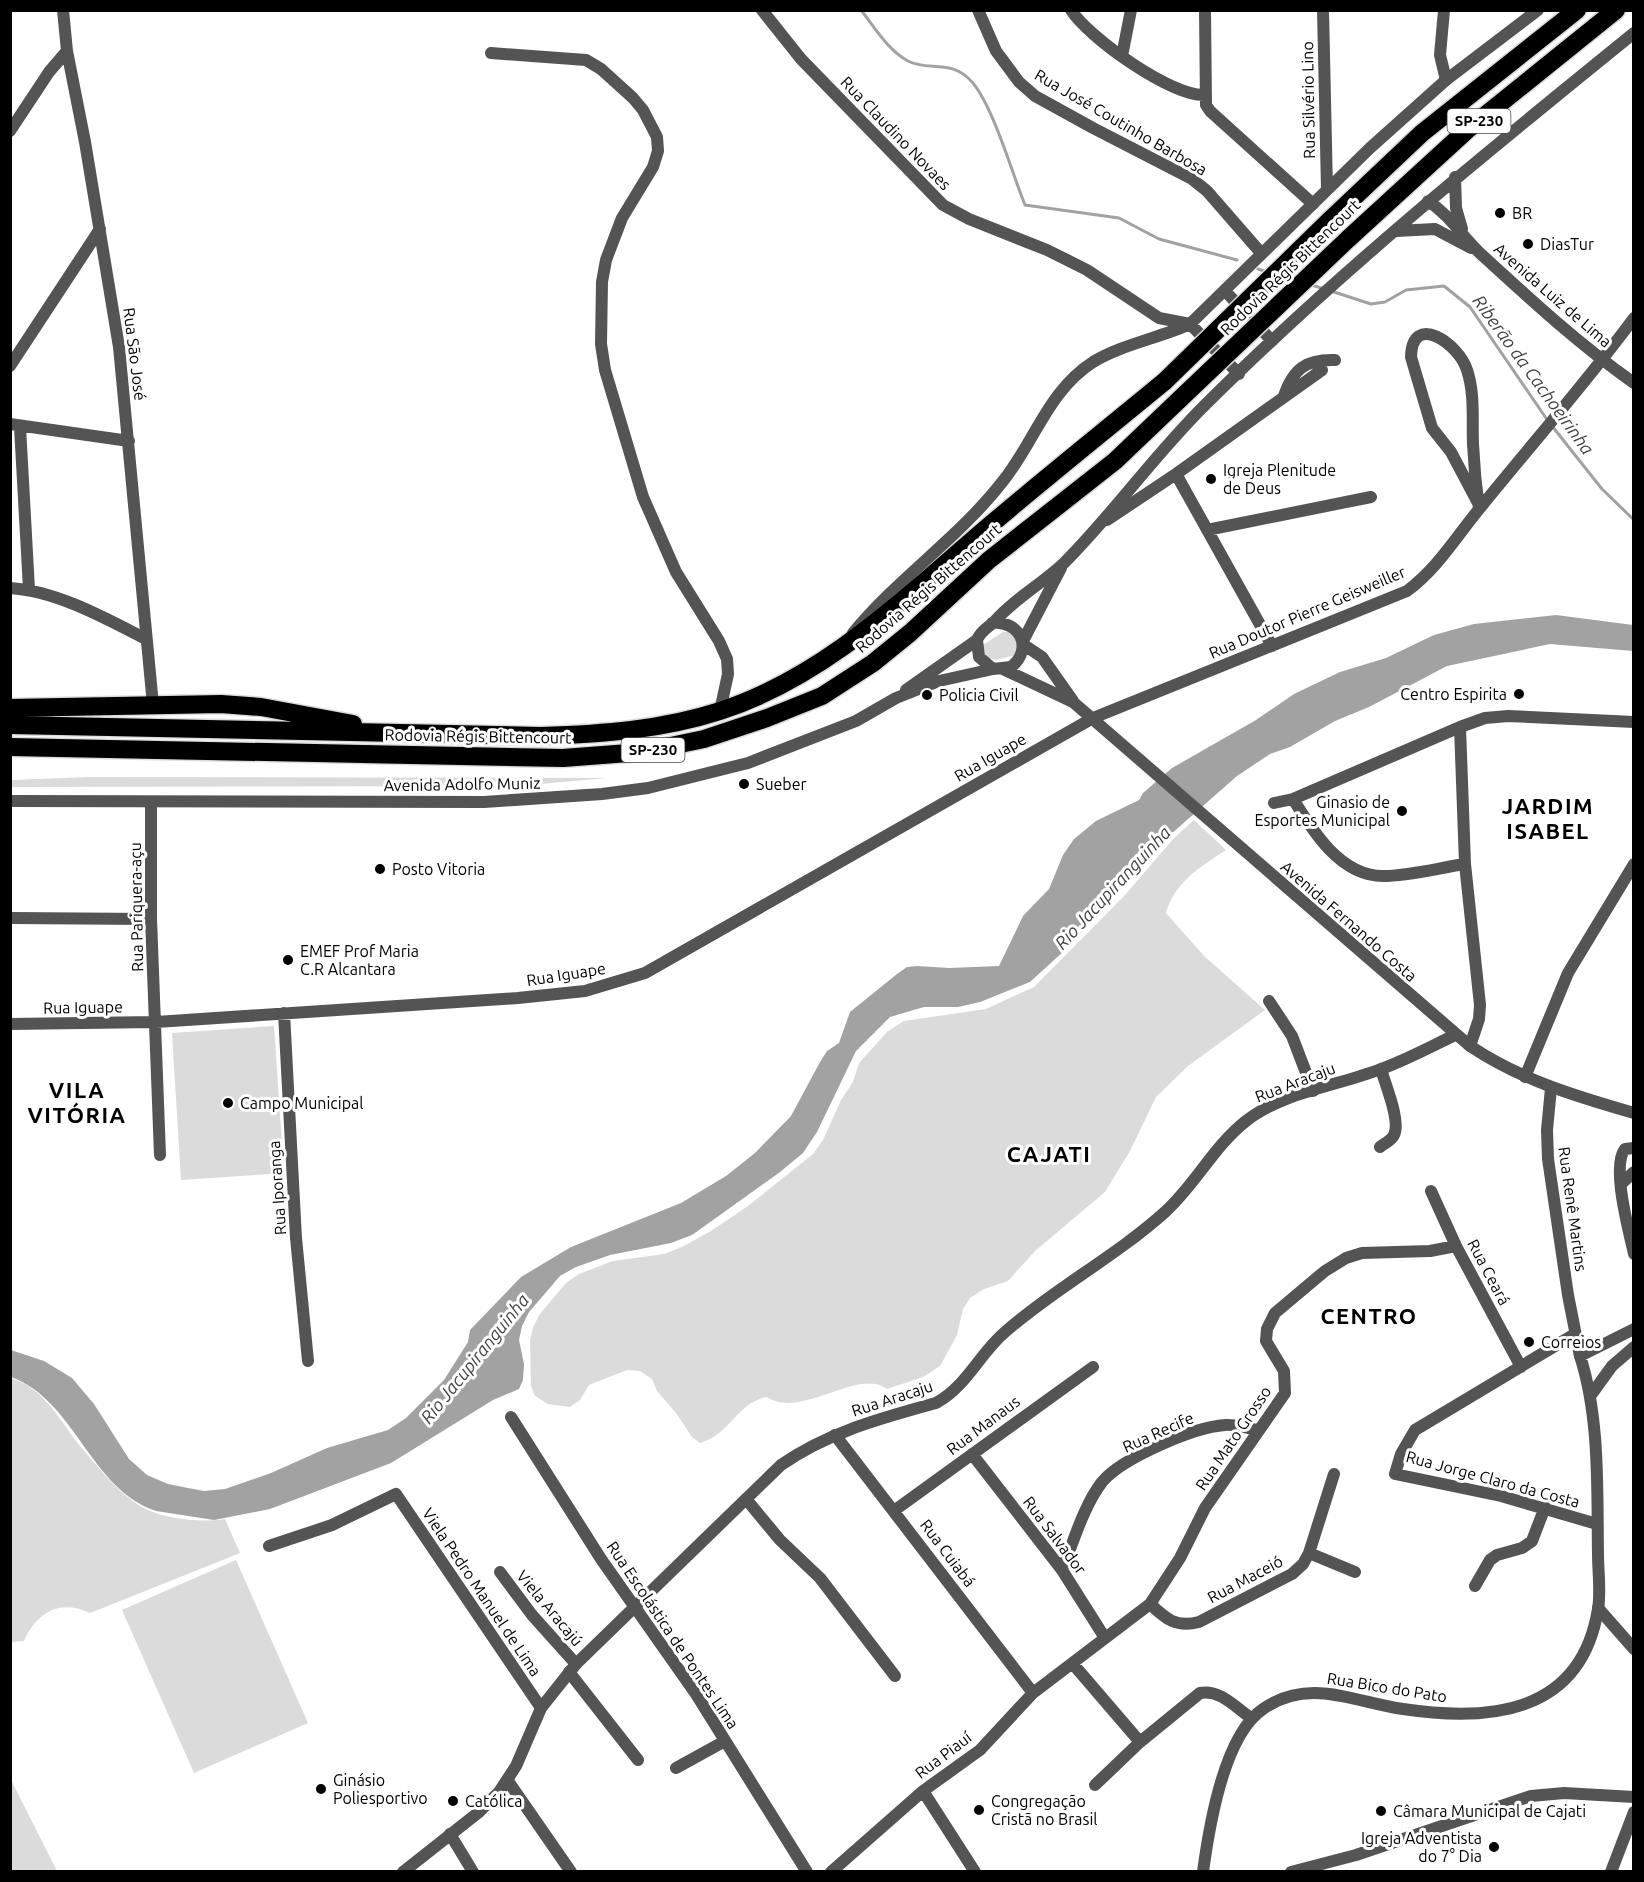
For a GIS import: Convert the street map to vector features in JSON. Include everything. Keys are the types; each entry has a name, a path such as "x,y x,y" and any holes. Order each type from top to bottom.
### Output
{"highway":[{"name":"Rodovia Régis Bittencourt","path":"10,725 541,736 612,734 682,722 754,698 837,653 905,600 976,536 1165,381 1422,133 1577,10"},
{"name":"Rodovia Régis Bittencourt","path":"10,747 563,758 642,752 704,739 767,718 822,696 873,663 990,560 1115,461 1348,239 1467,130 1616,10"},
{"path":"10,708 221,704 261,707 408,733"}],"street":[{"name":"Rua Claudino Novaes","path":"762,10 801,59 943,205 969,219 1047,250 1077,265 1153,315 1190,324"},
{"name":"Rua José Coutinho Barbosa","path":"978,10 996,51 1019,82 1035,96 1192,179 1207,191 1261,253"},
{"path":"1071,10 1095,38 1122,56 1185,93 1205,95"},
{"path":"1122,56 1131,10"},
{"path":"1205,10 1205,95 1210,111 1313,204"},
{"name":"Rua Silvério Lino","path":"1323,10 1327,189"},
{"path":"1444,10 1440,55 1446,80"},
{"path":"837,653 870,612 980,507 1004,481 1056,394 1075,376 1093,362 1115,351 1159,338 1190,324 1226,292 1261,253 1327,189 1446,80 1538,10"},
{"name":"Rua São José","path":"63,13 67,51 119,347 153,705"},
{"path":"998,669 979,657 977,640 980,633 1006,607 1063,564 1198,412 1303,312 1455,177 1634,33"},
{"path":"10,131 49,72 67,51"},
{"path":"491,53 586,60 601,69 633,98 643,110 657,137 658,151 652,167 622,218 606,260 601,291 601,344 606,370 643,498 676,572 719,641 727,659 728,674 720,711"},
{"path":"1455,177 1456,208 1463,233"},
{"name":"Avenida Luiz de Lima","path":"1428,201 1446,214 1480,253 1602,361 1634,383"},
{"path":"10,366 100,229"},
{"name":"Avenida Luiz de Lima","path":"1396,231 1435,229 1480,253"},
{"path":"1226,292 1272,341"},
{"name":"Rua Doutor Pierre Geisweiller","path":"1093,718 1407,591 1435,566 1479,506 1602,361 1634,318"},
{"path":"1190,324 1239,374"},
{"path":"1426,335 1437,335 1448,341 1466,367 1473,398 1479,506 1451,452 1436,435 1428,419 1411,357 1411,346 1417,339 1426,335"},
{"path":"1284,396 1289,380 1304,365 1313,360 1335,360"},
{"path":"1096,527 1176,474 1322,370"},
{"path":"29,589 15,426 129,441"},
{"path":"1176,474 1272,646"},
{"path":"1207,530 1371,497"},
{"path":"896,698 939,681 998,669 1018,661 1023,643 1063,564"},
{"path":"10,588 29,589 113,622 147,639"},
{"path":"992,623 1002,622 1012,625 1019,632 1023,643"},
{"path":"896,698 977,640"},
{"name":"Avenida Fernando Costa","path":"1023,643 1042,657 1073,702"},
{"name":"Avenida Fernando Costa","path":"998,669 1073,702 1470,1046 1497,1064 1524,1077 1551,1088 1634,1113"},
{"name":"Avenida Adolfo Muniz","path":"10,801 484,802 602,794 674,782 748,763 856,721 896,698"},
{"path":"1274,803 1293,799 1485,718 1508,716 1634,722"},
{"name":"Rua Iguape","path":"10,1024 156,1022 518,998 585,991 645,973 1093,718"},
{"path":"1460,727 1465,864 1480,1005 1479,1019 1470,1046"},
{"path":"1293,799 1316,836 1334,854 1369,875 1384,876 1465,864"},
{"name":"Rua Pariquera-açu","path":"151,802 151,919 160,1155"},
{"path":"1524,1077 1568,973 1634,864"},
{"path":"10,918 151,919"},
{"path":"1269,1001 1292,1036 1313,1091"},
{"name":"Rua Iporanga","path":"284,1012 296,1238 308,1361"},
{"name":"Rua Aracaju","path":"403,1872 479,1812 508,1781 541,1708 573,1668 633,1606 788,1460 835,1435 868,1422 936,1403 945,1397 961,1384 1003,1333 1127,1245 1166,1211 1246,1121 1276,1104 1381,1069 1455,1035"},
{"path":"1380,1147 1393,1138 1396,1130 1393,1107 1381,1069"},
{"name":"Rua Renê Martins","path":"1551,1088 1547,1130 1548,1159 1580,1356"},
{"path":"1634,1148 1625,1149 1621,1153 1619,1168 1634,1254"},
{"path":"1622,1183 1634,1172"},
{"name":"Rua Ceará","path":"1431,1191 1456,1246 1521,1367"},
{"name":"Rua Mato Grosso","path":"1073,1664 1150,1604 1180,1558 1205,1509 1257,1430 1285,1393 1284,1371 1266,1341 1267,1329 1275,1313 1325,1271 1346,1258 1362,1253 1430,1251 1456,1246"},
{"name":"Rua Jorge Claro da Costa","path":"1575,1334 1415,1430 1401,1454 1395,1474 1545,1507 1597,1524"},
{"path":"1580,1356 1632,1334"},
{"path":"1591,1395 1612,1366 1634,1347"},
{"name":"Rua Bico do Pato","path":"1203,1872 1227,1767 1240,1735 1251,1718 1281,1699 1322,1691 1401,1709 1446,1714 1480,1714 1509,1710 1533,1702 1572,1671 1581,1658 1598,1608 1591,1395 1580,1356"},
{"name":"Rua Manaus","path":"894,1510 1093,1367"},
{"name":"Rua Escolástica de Pontes Lima","path":"511,1418 633,1606 696,1694 807,1872"},
{"name":"Rua Recife","path":"1062,1570 1094,1495 1114,1471 1144,1454 1208,1428 1227,1424 1257,1430"},
{"name":"Rua Cuiabá","path":"835,1435 1032,1693"},
{"name":"Rua Salvador","path":"972,1454 1062,1570 1105,1638"},
{"name":"Rua Maceió","path":"1150,1604 1174,1624 1186,1626 1199,1622 1292,1574 1304,1564 1309,1553 1334,1474"},
{"name":"Viela Pedro Manuel de Lima","path":"269,1546 332,1525 396,1494 541,1708"},
{"path":"746,1499 780,1540 820,1578 895,1677"},
{"path":"1475,1586 1490,1560 1497,1555 1522,1548 1532,1542 1545,1507"},
{"path":"1309,1553 1355,1572"},
{"name":"Viela Aracajú","path":"500,1572 573,1668 638,1760"},
{"path":"1598,1608 1634,1649"},
{"path":"1073,1664 1140,1742"},
{"name":"Rua Piauí","path":"831,1872 923,1791 980,1750 1032,1693 1073,1664"},
{"path":"1095,1785 1140,1742 1200,1694 1210,1692 1218,1694 1251,1718"},
{"path":"676,1768 725,1741"},
{"path":"508,1781 571,1872"},
{"path":"923,1791 975,1872"},
{"path":"1291,1872 1356,1855 1531,1796 1564,1793 1634,1797"},
{"path":"1611,1872 1634,1812"},
{"path":"450,1834 473,1872"}],"shaded area":[{"path":"1003,632 1010,632 1020,641 1016,655 996,660 981,656 983,645"},
{"path":"90,777 607,778 518,786 11,787 11,780"},
{"path":"1194,820 1226,850 1198,869 1182,884 1170,902 1166,913 1204,956 1265,1010 1188,1066 1156,1097 1130,1151 1105,1192 1035,1251 1008,1281 984,1289 970,1298 963,1309 957,1335 940,1366 923,1377 887,1389 875,1384 861,1384 796,1402 781,1402 767,1397 757,1400 748,1405 720,1432 700,1443 692,1437 657,1391 652,1379 640,1371 627,1370 589,1385 580,1400 570,1407 548,1404 535,1396 531,1386 530,1340 533,1328 539,1315 566,1283 579,1274 613,1261 664,1254 682,1247 748,1206 813,1154 823,1140 841,1100 853,1082 859,1063 887,1032 904,1021 986,1009 1034,987 1125,895 1174,838"},
{"name":"Campo Municipal","path":"274,1026 284,1173 181,1180 172,1033"},
{"path":"11,1378 36,1391 45,1400 100,1469 131,1499 148,1510 175,1518 206,1521 225,1519 240,1553 90,1613 69,1607 51,1611 36,1622 24,1641 11,1642"},
{"path":"236,1560 308,1723 194,1773 122,1610"},
{"path":"11,1780 57,1871 11,1871"}],"water":[{"name":"Rio Jacupiranguinha","path":"1556,615 1633,625 1633,651 1550,644 1447,666 1369,707 1335,721 1290,747 1270,754 1237,776 1162,842 1065,950 1030,982 980,1002 958,1007 924,1007 890,1017 856,1051 817,1132 803,1153 780,1172 692,1235 671,1243 610,1255 576,1267 560,1276 529,1312 522,1326 519,1340 524,1364 523,1380 519,1389 493,1400 391,1463 270,1509 214,1520 156,1511 134,1500 115,1484 51,1404 33,1388 11,1377 11,1350 44,1361 72,1378 94,1404 129,1459 147,1475 168,1484 204,1491 225,1489 271,1473 327,1448 388,1430 406,1418 444,1380 468,1342 470,1330 521,1277 571,1247 681,1203 726,1176 755,1153 791,1116 827,1051 839,1043 850,1012 897,974 907,967 917,966 949,968 999,966 1023,916 1049,889 1063,855 1074,839 1096,821 1139,800 1143,793 1172,768 1256,720 1294,694 1340,672 1386,658 1434,635 1474,624"}],"waterway":[{"name":"Riberão da Cachoeirinha","path":"861,10 882,38 908,61 923,66 956,70 972,82 995,123 1025,205 1119,218 1159,239 1237,260"},
{"name":"Riberão da Cachoeirinha","path":"1258,269 1267,272"},
{"name":"Riberão da Cachoeirinha","path":"1282,276 1296,280"},
{"name":"Riberão da Cachoeirinha","path":"1311,285 1325,289"},
{"name":"Riberão da Cachoeirinha","path":"1331,291 1371,304 1385,302 1406,290 1444,286 1470,307 1548,421"},
{"name":"Riberão da Cachoeirinha","path":"1552,426 1602,489 1634,520"}],"place":[{"name":"BR","path":"1500,213"},
{"name":"DiasTur","path":"1528,244"},
{"name":"Igreja Plenitude de Deus","path":"1211,479"},
{"name":"Centro Espirita","path":"1519,694"},
{"name":"Policia Civil","path":"927,695"},
{"name":"Sueber","path":"744,784"},
{"name":"Ginasio de Esportes Municipal","path":"1402,811"},
{"name":"Posto Vitoria","path":"380,869"},
{"name":"EMEF Prof Maria C.R Alcantara","path":"288,960"},
{"name":"Campo Municipal","path":"228,1103"},
{"name":"Correios","path":"1529,1342"},
{"name":"Ginásio Poliesportivo","path":"321,1789"},
{"name":"Católica","path":"453,1801"},
{"name":"Congregação Cristã no Brasil","path":"979,1810"},
{"name":"Câmara Municipal de Cajati","path":"1381,1811"},
{"name":"Igreja Adventista do 7° Dia","path":"1494,1847"}],"district":[{"name":"JARDIM ISABEL","path":"1548,818"},
{"name":"VILA VITÓRIA","path":"77,1102"},
{"name":"CAJATI","path":"1049,1154"},
{"name":"CENTRO","path":"1369,1316"}]}
